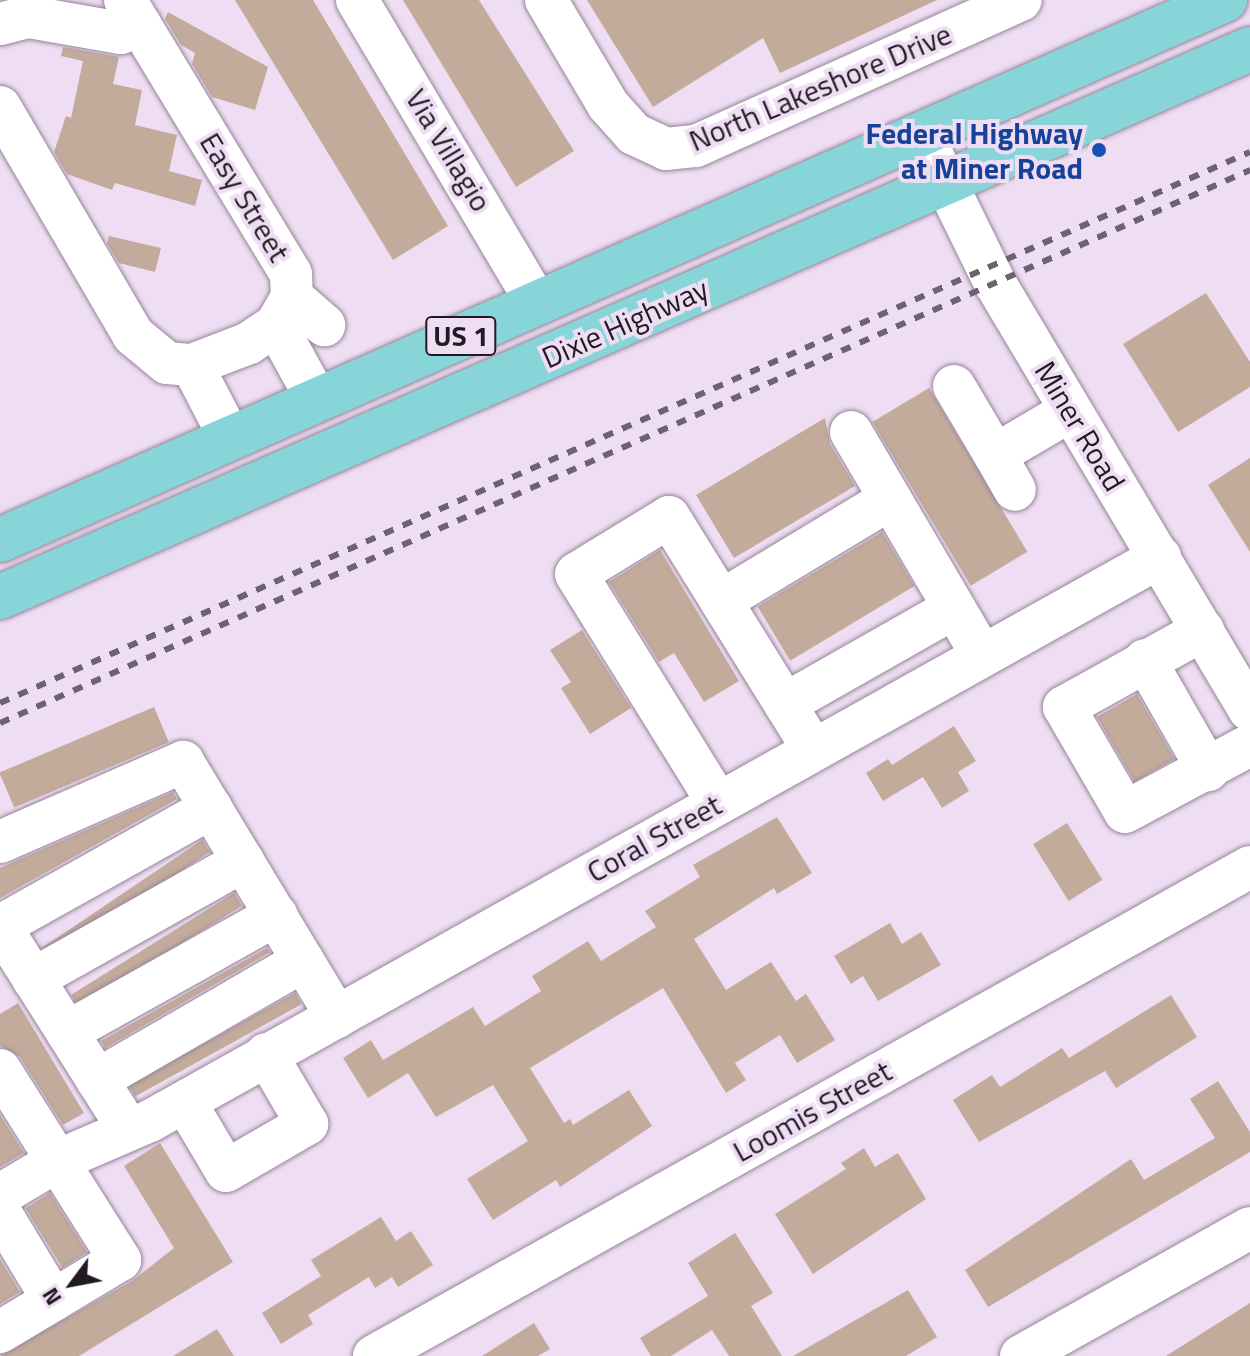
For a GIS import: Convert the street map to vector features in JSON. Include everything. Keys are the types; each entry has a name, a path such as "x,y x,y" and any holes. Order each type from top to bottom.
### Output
{"main road":[{"name":"Dixie Highway","path":"0,540 1225,0"},
{"name":"Dixie Highway","path":"0,597 1250,49"}],"street":[{"name":"Via Villagio","path":"357,0 537,303"},
{"name":"North Lakeshore Drive","path":"546,0 608,105 634,134 666,149 696,146 1021,0"},
{"path":"0,24 29,17 121,33 132,12"},
{"name":"Easy Street","path":"132,12 291,274 284,311 317,400"},
{"path":"0,107 133,335 167,363 192,365 249,343 284,311 324,325"},
{"name":"Miner Road","path":"922,134 945,184 1070,411 1250,710"},
{"path":"192,365 230,438"},
{"path":"954,386 1015,490"},
{"path":"995,455 1070,411"},
{"path":"851,432 982,655"},
{"path":"721,601 890,499"},
{"path":"718,803 576,574 669,517 813,749"},
{"name":"Coral Street","path":"0,1195 57,1161 155,1118 1160,557"},
{"path":"785,704 954,608"},
{"path":"1203,630 1064,707 1125,812 1250,745"},
{"path":"1145,660 1208,770"},
{"path":"0,842 183,762 337,1017"},
{"path":"211,808 0,926 97,1080 226,1171 307,1124 266,1054"},
{"path":"33,979 243,861"},
{"name":"Loomis Street","path":"374,1356 1250,867"},
{"path":"67,1032 276,915"},
{"path":"97,1080 303,961"},
{"path":"0,1070 120,1260 0,1332"},
{"path":"0,1212 53,1300"},
{"path":"1021,1356 1250,1228"}],"building":[{"path":"235,0 313,0 448,226 393,260"},
{"path":"403,0 479,0 574,151 516,187"},
{"path":"587,0 937,0 780,73 763,38 653,107"},
{"path":"168,12 268,67 255,110 212,97 192,64 195,53 181,45 165,19"},
{"path":"63,47 119,57 113,84 142,90 135,125 177,135 169,171 202,180 195,206 115,183 112,190 67,174 54,152 66,116 71,118 83,61 61,56"},
{"path":"109,236 161,248 155,272 119,263 107,243"},
{"path":"1206,293 1250,362 1250,387 1178,432 1123,344"},
{"path":"929,388 1027,552 971,586 872,422"},
{"path":"825,418 830,444 855,486 734,558 696,495"},
{"path":"1250,458 1250,552 1208,485"},
{"path":"882,532 914,586 790,661 758,607"},
{"path":"660,550 739,681 704,702 674,653 659,662 609,582"},
{"path":"582,630 631,708 590,734 561,688 571,682 550,650"},
{"path":"1137,694 1174,759 1135,782 1097,717"},
{"path":"154,707 169,742 14,808 0,772"},
{"path":"954,726 976,761 958,772 969,791 942,808 923,777 883,801 866,773 888,759 892,765"},
{"path":"173,792 177,799 0,898 0,868"},
{"path":"777,817 812,873 777,894 774,888 694,939 726,990 771,962 796,1001 806,994 835,1040 797,1063 780,1035 735,1063 746,1080 726,1093 663,988 530,1068 564,1123 570,1119 573,1125 629,1090 652,1126 560,1187 556,1180 493,1220 467,1179 528,1141 493,1085 436,1117 408,1073 368,1098 343,1058 371,1040 383,1060 473,1007 485,1026 541,991 532,976 588,941 601,961 656,927 645,911 700,877 693,865"},
{"path":"1067,823 1103,880 1069,901 1033,844"},
{"path":"202,840 210,852 50,960 42,948"},
{"path":"234,893 242,906 79,1007 71,995"},
{"path":"890,923 902,944 921,932 941,965 878,1001 863,976 851,984 834,956"},
{"path":"267,948 270,952 105,1048 101,1041"},
{"path":"295,993 301,1004 135,1096 129,1085"},
{"path":"1171,995 1197,1037 1116,1088 1105,1071 979,1142 953,1100 992,1075 1000,1087 1062,1048 1069,1058"},
{"path":"18,1003 84,1113 63,1125 20,1057 0,1046 0,1014"},
{"path":"1218,1081 1250,1132 1250,1152 988,1307 965,1270 1131,1159 1144,1180 1215,1138 1190,1099"},
{"path":"0,1115 24,1153 0,1167"},
{"path":"160,1143 233,1262 79,1356 0,1356 132,1281 174,1248 124,1166"},
{"path":"864,1148 875,1167 898,1153 926,1199 813,1274 775,1214 846,1169 841,1163"},
{"path":"50,1193 87,1252 63,1268 25,1208"},
{"path":"381,1217 396,1241 411,1231 433,1265 398,1287 392,1277 375,1288 369,1277 308,1315 313,1324 281,1344 262,1313 321,1276 311,1260"},
{"path":"735,1233 773,1293 751,1306 782,1356 729,1356 712,1330 671,1356 651,1356 640,1338 708,1296 688,1263"},
{"path":"0,1259 20,1292 0,1304"},
{"path":"908,1290 937,1337 906,1356 793,1356"},
{"path":"1250,1303 1250,1356 1166,1356"},
{"path":"534,1323 550,1349 538,1356 482,1356"},
{"path":"217,1329 234,1356 173,1356"}],"railway":[{"path":"0,703 1250,152"},
{"path":"0,723 1250,170"}],"place":[{"name":"Federal Highway at Miner Road","path":"1099,150"}]}
